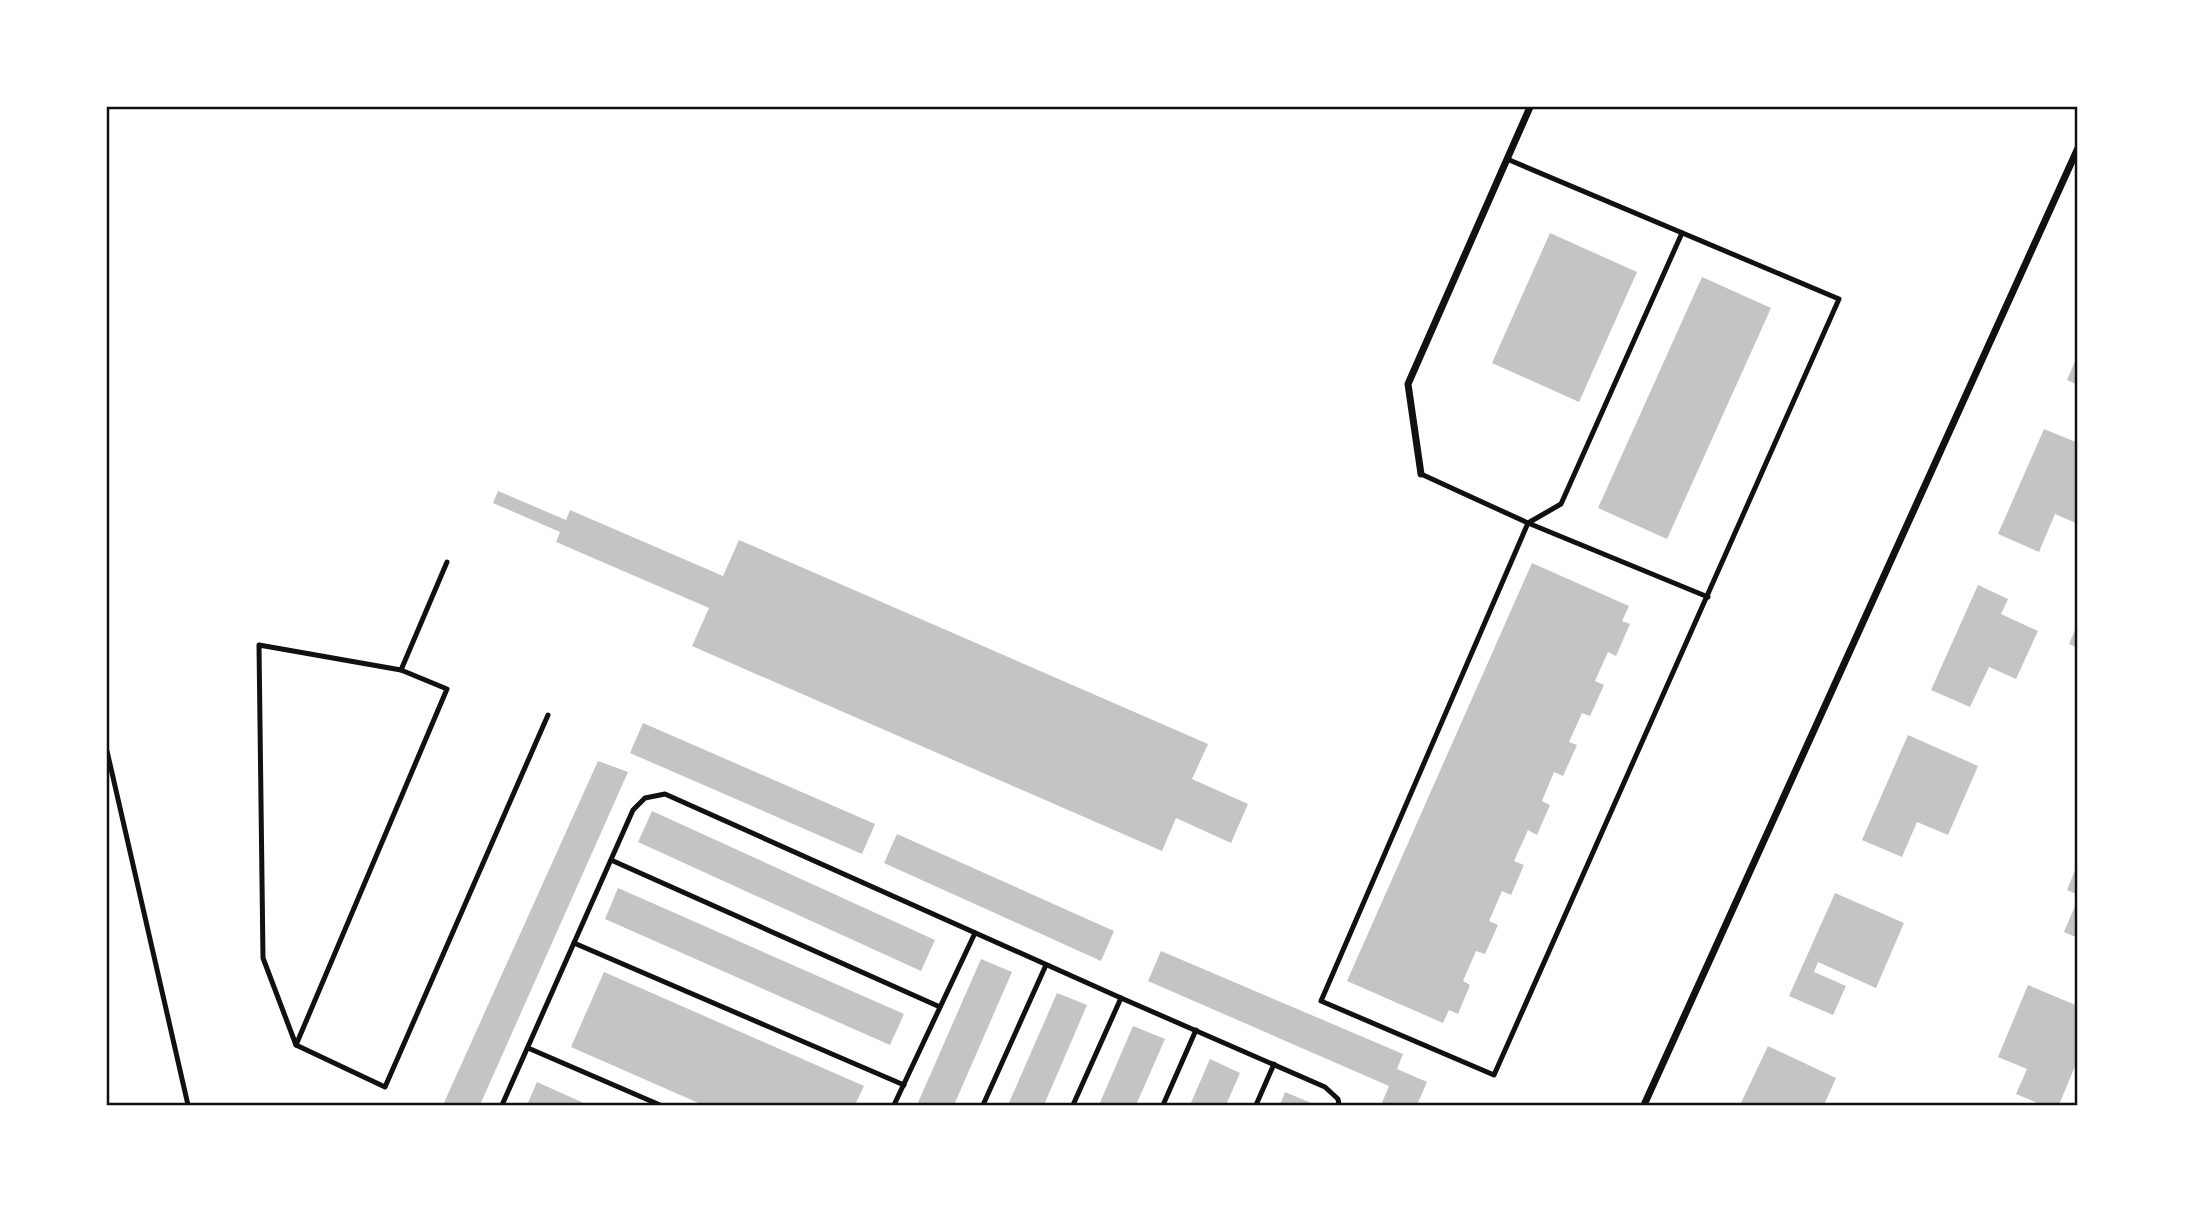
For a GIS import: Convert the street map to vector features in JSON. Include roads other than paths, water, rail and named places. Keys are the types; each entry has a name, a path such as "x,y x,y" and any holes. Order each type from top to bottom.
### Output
{"street":[{"path":"1421,474 1408,384 1531,107"},
{"path":"1644,1105 2078,148"}],"lane":[{"path":"1507,159 1839,299 1494,1075 1321,1001 1528,523 1560,504 1682,233"},
{"path":"1421,474 1528,523 1707,597"},
{"path":"401,670 447,562"},
{"path":"296,1045 447,689 401,670 259,645 263,958 296,1045 385,1087 548,715"},
{"path":"107,751 188,1105"},
{"path":"502,1105 633,810 645,798 664,794 1325,1087 1338,1099 1339,1105"},
{"path":"611,860 940,1007"},
{"path":"894,1105 975,933"},
{"path":"574,943 904,1085"},
{"path":"983,1105 1046,965"},
{"path":"1073,1105 1121,998"},
{"path":"1163,1105 1196,1030"},
{"path":"528,1048 660,1105"},
{"path":"1256,1105 1274,1064"}]}
